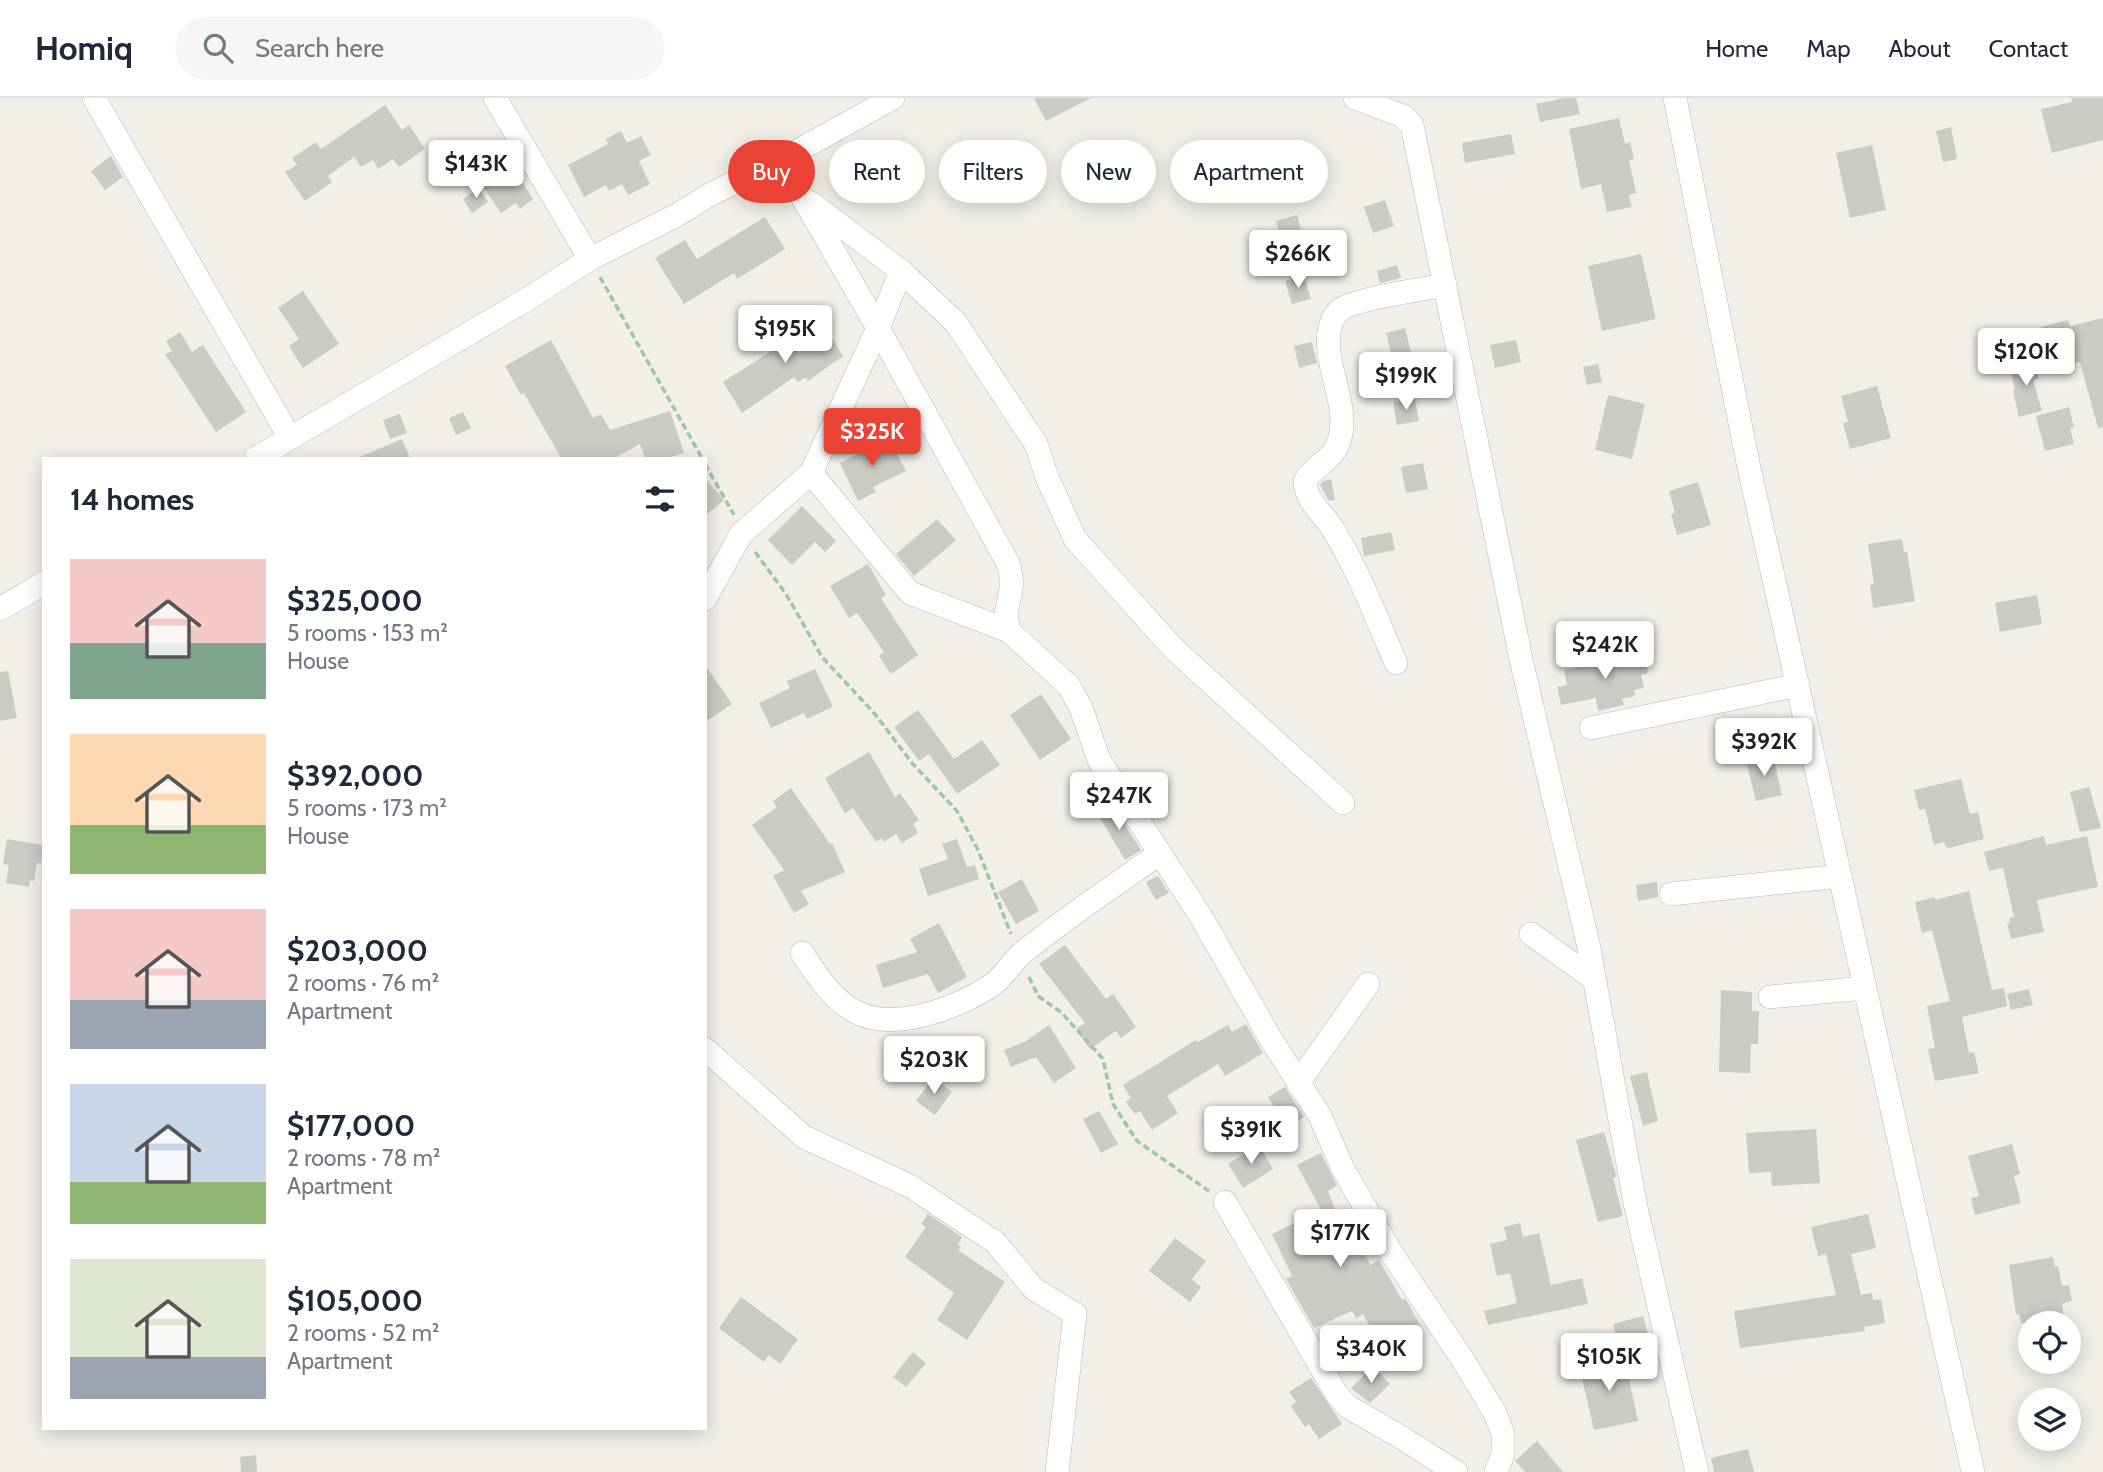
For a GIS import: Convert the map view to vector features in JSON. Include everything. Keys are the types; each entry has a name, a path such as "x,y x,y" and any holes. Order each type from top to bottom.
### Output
{"street":[{"path":"94,98 290,439"},
{"path":"495,98 590,259"},
{"path":"1355,98 1403,116 1412,125 1522,664 1594,979 1635,1203 1698,1472"},
{"path":"1675,98 1749,468 1973,1472"},
{"path":"815,140 881,101"},
{"path":"258,457 526,300 590,259 728,186"},
{"path":"806,203 1009,565 1012,584 1006,614 1009,631"},
{"path":"810,203 901,271 956,323 1036,444 1047,477 1075,539 1174,649 1343,803"},
{"path":"707,595 741,534 811,473 878,328 901,271"},
{"path":"1396,663 1346,551 1310,499 1305,481 1335,454 1340,440 1341,405 1328,347 1330,328 1340,310 1357,303 1445,285"},
{"path":"811,473 910,593 1009,631 1069,686 1081,708 1099,760 1160,853 1320,1116 1343,1168 1392,1254 1495,1413 1503,1434 1503,1454 1496,1472"},
{"path":"0,609 42,584"},
{"path":"1591,728 1798,685"},
{"path":"802,953 831,993 853,1011 875,1020 923,1017 965,1000 994,984 1020,955 1160,853"},
{"path":"1671,894 1840,876"},
{"path":"1531,934 1594,979"},
{"path":"1298,1083 1368,984"},
{"path":"1770,997 1865,988"},
{"path":"707,1051 804,1137 910,1186 932,1200 995,1242 1034,1289 1075,1314 1057,1472"},
{"path":"1225,1202 1336,1393 1347,1406 1456,1472"},
{"path":"1063,1435 1077,1472"}],"path":[{"path":"590,259 701,457"},
{"path":"707,468 741,534 786,594 821,657 875,714 912,763 957,811 978,850 1038,996 1062,1012 1103,1059 1113,1104 1136,1140 1225,1202"}],"building":[{"path":"1034,98 1091,98 1046,121"},
{"path":"1576,98 1580,114 1540,122 1536,104"},
{"path":"2071,98 2103,98 2103,140 2052,153 2041,109 2072,102"},
{"path":"385,105 402,130 409,125 425,149 399,167 393,159 378,169 373,160 361,167 354,157 328,176 332,182 305,201 285,172 297,165 292,158 316,142 321,149"},
{"path":"1619,118 1625,144 1630,142 1634,159 1629,160 1636,193 1629,195 1632,207 1607,212 1601,184 1581,189 1569,129"},
{"path":"1951,127 1957,159 1943,162 1936,131"},
{"path":"621,131 627,143 641,136 651,155 639,161 650,184 628,195 622,184 609,191 606,185 584,197 568,165 608,144 606,139"},
{"path":"1511,134 1515,154 1465,163 1462,143"},
{"path":"1872,145 1886,210 1850,218 1836,153"},
{"path":"111,156 123,177 105,190 91,171"},
{"path":"513,168 533,199 520,209 516,203 501,213 484,188"},
{"path":"479,188 488,202 472,213 463,199"},
{"path":"1385,200 1394,226 1373,233 1364,207"},
{"path":"1297,215 1303,239 1283,245 1276,221"},
{"path":"765,217 785,249 737,279 734,273 684,304 655,258 685,240 697,259"},
{"path":"1641,254 1656,319 1602,331 1588,266"},
{"path":"1397,265 1401,278 1380,283 1377,271"},
{"path":"1304,276 1311,299 1292,304 1285,281"},
{"path":"303,291 339,344 303,368 289,346 299,339 278,308"},
{"path":"819,317 843,356 808,381 806,377 798,382 794,377 742,413 723,382"},
{"path":"2103,318 2103,427 2098,428 2080,362 2072,363 2065,336 2045,342 2041,327 2068,320 2070,326"},
{"path":"1405,328 1411,352 1392,357 1386,333"},
{"path":"180,332 192,352 203,345 246,412 216,432 165,354 172,351 166,341"},
{"path":"551,340 593,418 601,414 610,430 670,411 684,453 670,457 645,457 640,444 617,457 560,457 524,393 521,395 505,366"},
{"path":"1516,340 1521,362 1495,368 1490,345"},
{"path":"1312,342 1317,363 1299,368 1294,346"},
{"path":"2034,360 2039,379 2033,380 2042,411 2019,417 2010,366"},
{"path":"1598,364 1602,382 1587,385 1583,367"},
{"path":"1877,386 1891,438 1850,449 1843,423 1848,422 1841,396"},
{"path":"1608,395 1645,404 1632,459 1595,450"},
{"path":"1415,399 1419,421 1397,425 1393,402"},
{"path":"2069,407 2074,427 2070,428 2074,444 2045,451 2036,416"},
{"path":"463,412 471,428 456,435 449,418"},
{"path":"400,414 407,433 390,439 383,420"},
{"path":"889,438 906,471 873,487 876,492 858,501 840,463"},
{"path":"402,439 410,457 359,457"},
{"path":"1423,463 1428,489 1406,493 1401,467"},
{"path":"1331,479 1335,500 1329,501 1320,485"},
{"path":"707,480 724,500 707,514"},
{"path":"1698,482 1711,525 1677,535 1671,514 1675,513 1669,491"},
{"path":"802,506 836,541 825,552 815,542 792,565 768,540"},
{"path":"937,519 956,540 914,576 896,554"},
{"path":"1391,532 1395,550 1364,556 1361,538"},
{"path":"1902,539 1904,552 1907,552 1915,601 1873,608 1870,585 1874,584 1868,544"},
{"path":"868,564 886,595 881,598 918,655 891,674 879,656 884,652 857,613 849,618 830,586"},
{"path":"2037,595 2042,624 2000,632 1995,603"},
{"path":"1644,650 1648,673 1641,675 1644,688 1634,690 1635,696 1622,699 1624,705 1598,711 1596,698 1561,705 1557,687 1567,685 1564,670 1599,663 1598,659"},
{"path":"707,668 732,704 707,721"},
{"path":"815,669 833,707 807,719 804,713 771,728 759,703 790,688 787,681"},
{"path":"8,671 17,718 0,721 0,672"},
{"path":"1041,694 1071,739 1040,760 1010,715"},
{"path":"918,710 954,759 982,740 1000,765 957,794 929,754 919,761 894,727"},
{"path":"869,752 895,797 900,793 919,820 913,824 918,833 902,843 896,834 884,842 882,838 876,842 853,808 845,813 825,778"},
{"path":"1773,755 1782,795 1756,801 1746,761"},
{"path":"1961,779 1970,814 1978,812 1984,839 1949,848 1944,842 1934,845 1925,809 1919,810 1914,790"},
{"path":"2089,787 2101,828 2080,832 2070,792"},
{"path":"791,788 830,844 832,843 845,872 801,891 809,904 794,913 773,876 784,870 752,825 777,807 773,801"},
{"path":"1112,805 1141,850 1125,860 1097,813"},
{"path":"2044,836 2046,845 2087,836 2098,887 2037,900 2044,932 2011,939 2007,924 2010,923 2009,918 2014,917 2003,868 1989,871 1984,852"},
{"path":"7,839 42,845 41,864 37,863 34,881 30,880 29,887 6,883 9,865 3,864"},
{"path":"957,839 967,867 975,865 979,879 928,896 919,869 948,859 942,844"},
{"path":"1158,876 1169,893 1156,900 1146,882"},
{"path":"1022,879 1039,911 1016,924 998,892"},
{"path":"1657,882 1658,897 1638,901 1636,885"},
{"path":"1969,891 1992,990 2004,988 2007,1006 1962,1017 1969,1053 1974,1052 1979,1073 1935,1081 1928,1049 1935,1048 1927,1006 1950,1001 1932,930 1922,933 1915,902"},
{"path":"939,923 967,977 938,993 928,974 883,988 876,965 917,952 910,939"},
{"path":"1065,945 1106,999 1113,994 1136,1027 1121,1038 1116,1031 1090,1049 1076,1029 1085,1023 1039,964"},
{"path":"2029,989 2033,1005 2011,1010 2007,994"},
{"path":"1721,990 1752,992 1752,1011 1759,1011 1758,1044 1751,1044 1750,1073 1719,1072"},
{"path":"1246,1024 1263,1053 1225,1076 1218,1064 1167,1096 1178,1113 1152,1130 1140,1111 1135,1114 1126,1102 1131,1098 1123,1085 1196,1040 1198,1042 1228,1025 1232,1032"},
{"path":"1049,1025 1076,1068 1054,1083 1036,1057 1011,1067 1004,1050 1026,1041"},
{"path":"1647,1072 1658,1121 1643,1126 1630,1076"},
{"path":"933,1078 952,1092 935,1115 916,1101"},
{"path":"1285,1087 1304,1117 1287,1128 1268,1097"},
{"path":"1099,1111 1118,1144 1101,1153 1083,1119"},
{"path":"1816,1129 1820,1183 1772,1186 1771,1172 1749,1173 1746,1133"},
{"path":"1604,1132 1616,1175 1613,1178 1623,1216 1598,1222 1576,1140"},
{"path":"2012,1144 2020,1174 2014,1176 2021,1203 1975,1215 1971,1198 1979,1196 1968,1156"},
{"path":"1259,1145 1273,1169 1243,1188 1228,1164"},
{"path":"1321,1153 1337,1186 1328,1191 1346,1238 1355,1234 1370,1265 1379,1260 1423,1330 1385,1353 1363,1314 1356,1318 1352,1311 1314,1328 1286,1279 1292,1276 1272,1234 1321,1210 1297,1165"},
{"path":"928,1214 962,1237 958,1250 1005,1282 967,1340 937,1320 954,1293 905,1257 926,1227 921,1224"},
{"path":"1868,1214 1876,1248 1851,1254 1861,1295 1872,1293 1873,1300 1881,1299 1885,1323 1864,1327 1865,1331 1740,1348 1734,1311 1836,1295 1826,1254 1818,1256 1811,1227"},
{"path":"1520,1223 1523,1237 1539,1233 1551,1285 1582,1278 1588,1304 1488,1325 1484,1311 1517,1303 1510,1273 1497,1276 1490,1244 1507,1240 1504,1227"},
{"path":"1175,1238 1206,1261 1192,1279 1201,1287 1190,1302 1149,1271"},
{"path":"2053,1257 2055,1267 2058,1266 2062,1286 2069,1285 2072,1301 2062,1304 2063,1311 2018,1311 2016,1314 2009,1265"},
{"path":"741,1297 798,1339 780,1364 769,1355 764,1362 719,1328"},
{"path":"1643,1316 1651,1346 1620,1353 1613,1324"},
{"path":"913,1352 926,1363 906,1387 893,1377"},
{"path":"1624,1356 1638,1421 1594,1430 1579,1366"},
{"path":"1373,1367 1390,1384 1370,1403 1351,1388"},
{"path":"1311,1378 1342,1424 1319,1439 1309,1424 1305,1427 1291,1406 1296,1402 1289,1392"},
{"path":"1537,1441 1563,1472 1525,1472 1515,1461"},
{"path":"1748,1449 1754,1472 1714,1472 1711,1458"},
{"path":"256,1455 257,1472 241,1472 240,1457"}]}
